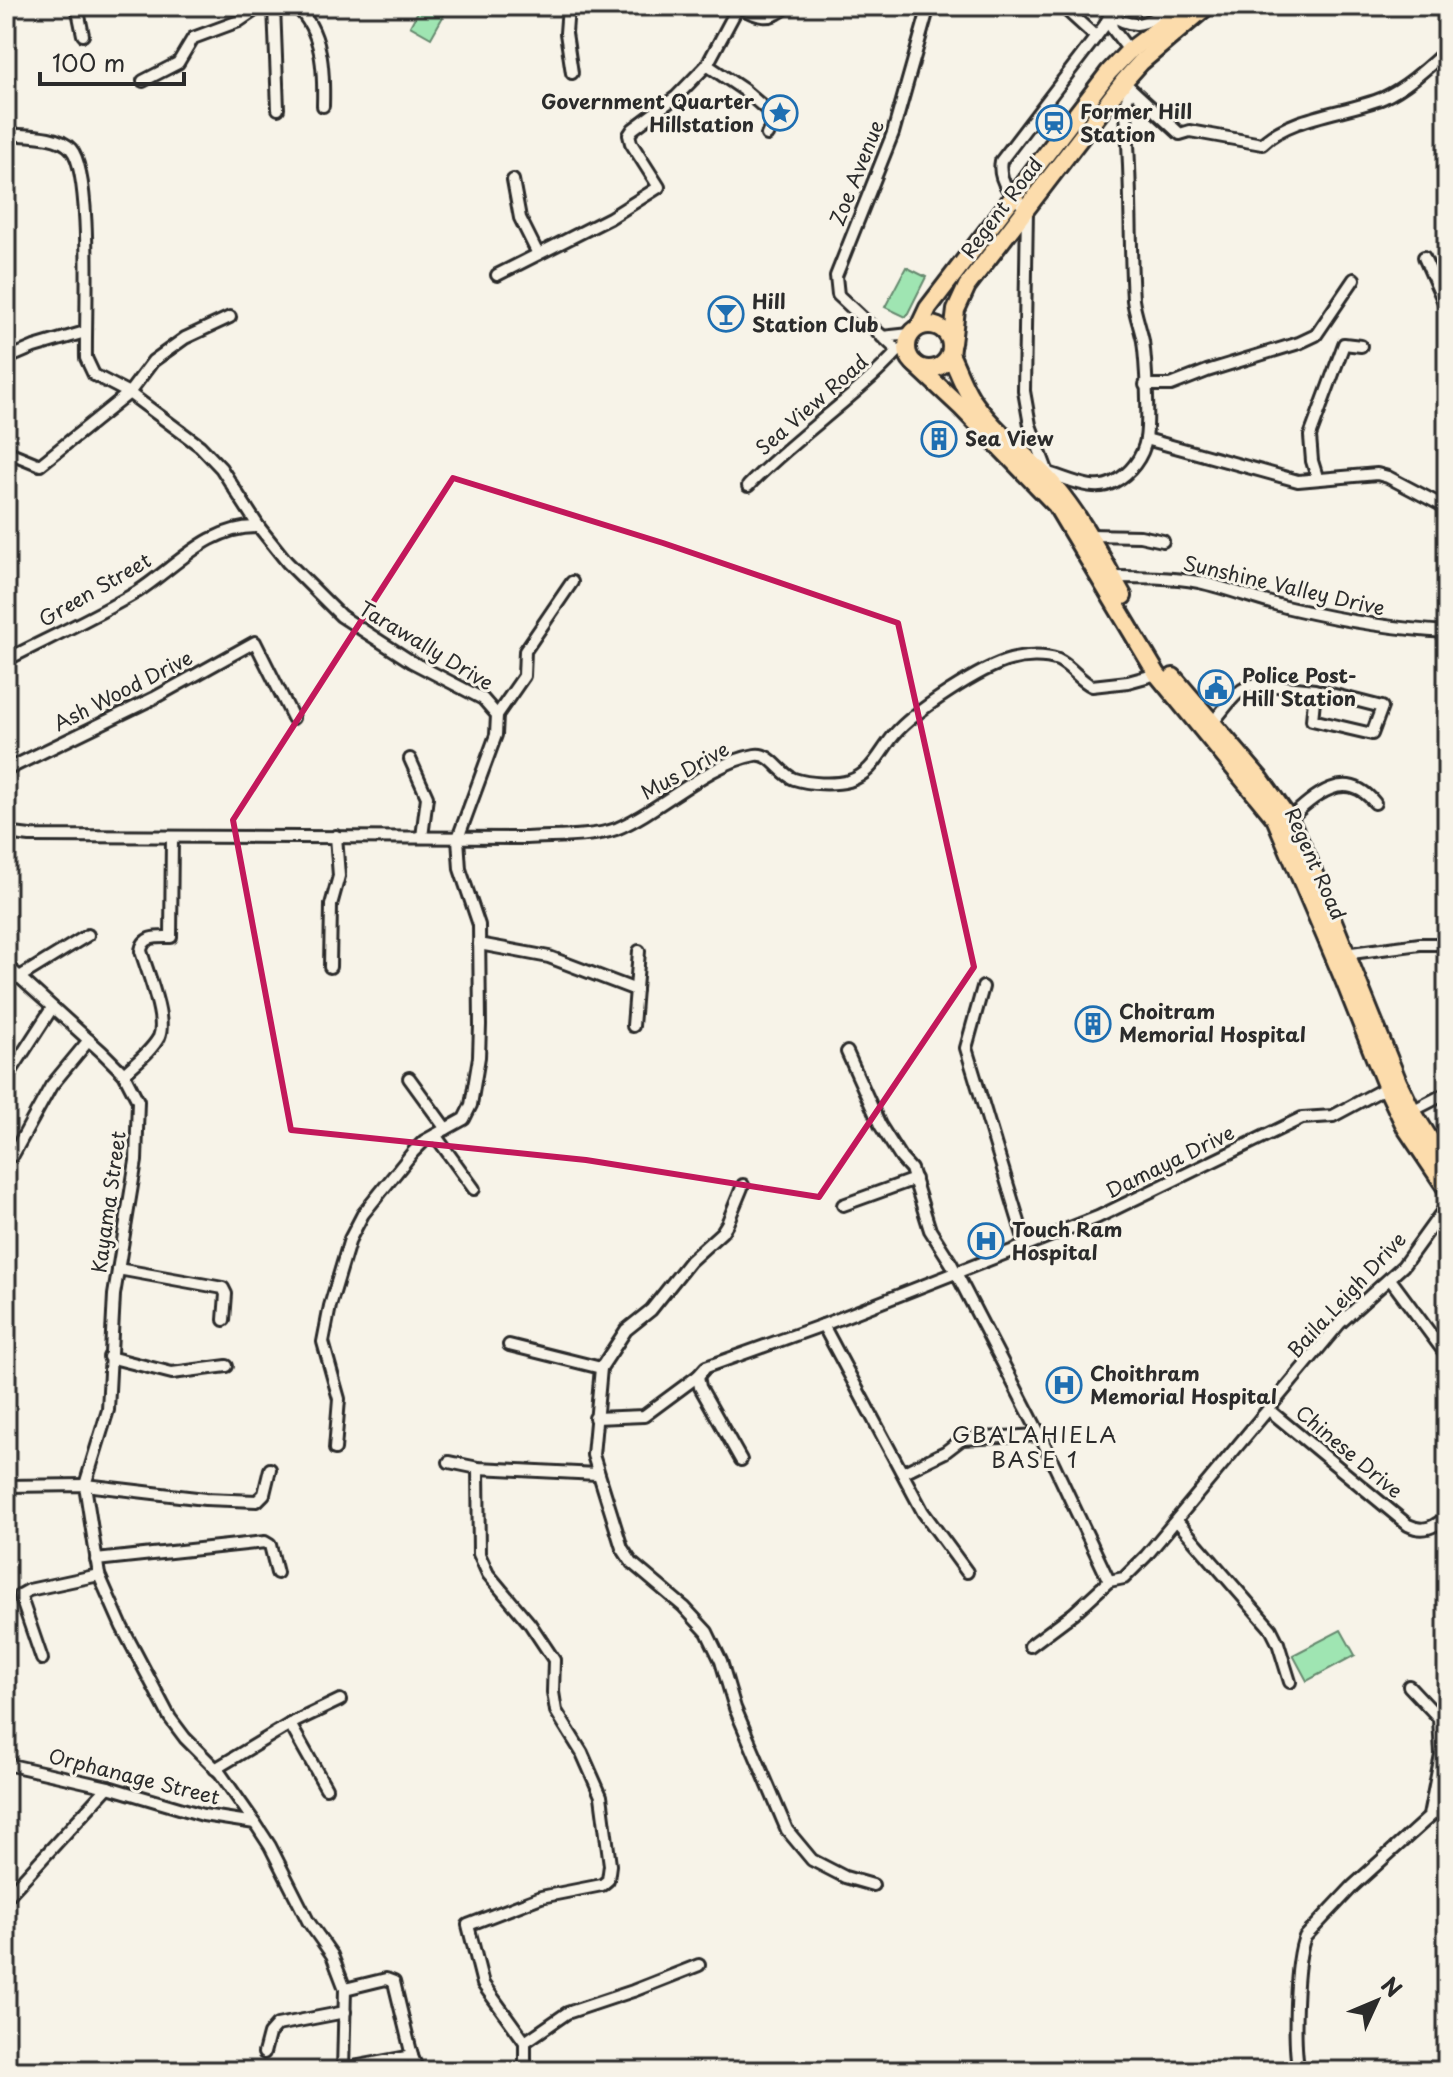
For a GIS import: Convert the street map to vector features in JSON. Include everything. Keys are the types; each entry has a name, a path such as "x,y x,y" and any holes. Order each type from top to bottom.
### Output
{"main road":[{"name":"Regent Road","path":"914,330 1109,72 1207,6"},
{"name":"Regent Road","path":"1186,8 1135,57 1127,85 988,258 956,310 951,348 969,396 1066,501 1166,668 1209,727"},
{"path":"927,325 944,331 951,348 937,368 930,369 908,356 907,344 914,330 927,325"},
{"name":"Regent Road","path":"908,356 1038,473 1157,674 1261,780 1284,823 1425,1159 1447,1189"},
{"name":"Regent Road","path":"1406,1114 1447,1167"}],"street":[{"path":"77,6 83,35"},
{"path":"143,81 178,63 193,38 239,21 261,6"},
{"path":"274,6 278,109"},
{"path":"295,6 307,19 320,54 323,106"},
{"path":"568,6 566,33 572,73"},
{"path":"497,275 610,218 659,187 631,143 629,135 633,129 676,97 707,65 738,6 762,17 774,17 787,6"},
{"name":"Zoe Avenue","path":"908,356 882,337 838,295 836,276 893,133 929,6"},
{"path":"1062,6 1096,37"},
{"path":"1109,10 1130,24 1143,24 1173,8 1186,8"},
{"path":"1109,10 1096,37 1001,161 1001,177 1014,198 1027,209 1024,391 1038,473 1101,487 1113,483 1134,466 1142,454 1146,439 1144,348 1134,303 1132,275 1125,104 1127,85"},
{"path":"1109,10 1112,28 1135,57"},
{"path":"1127,85 1180,134 1190,131 1262,144 1295,125 1380,99 1396,91 1447,50"},
{"path":"707,65 744,90 775,117 767,135"},
{"path":"6,134 54,140 64,144 75,156 87,241 85,332 6,359"},
{"path":"513,180 520,218 538,254"},
{"path":"1424,257 1447,307"},
{"path":"1145,385 1171,385 1316,335 1354,279"},
{"path":"6,451 40,465 129,393 153,361 185,338 230,317"},
{"path":"882,337 914,330"},
{"name":"Tarawally Drive","path":"85,332 86,358 94,375 129,393 200,446 221,468 259,527 287,562 341,616 412,662 483,699 497,715 496,735 458,838 460,869 479,925 480,1036 469,1113 446,1129"},
{"path":"1317,477 1310,436 1344,344 1361,346"},
{"name":"Sea View Road","path":"748,486 787,448 908,356"},
{"path":"1146,439 1298,481 1377,474 1447,508"},
{"name":"Green Street","path":"6,660 137,592 210,539 243,526 259,527"},
{"path":"1089,535 1140,536 1163,541"},
{"name":"Sunshine Valley Drive","path":"1112,577 1198,582 1357,623 1447,632"},
{"path":"497,715 524,676 525,651 572,582"},
{"name":"Ash Wood Drive","path":"6,770 154,698 255,642 293,718"},
{"name":"Mus Drive","path":"458,838 526,838 613,830 717,770 755,755 769,759 796,780 849,781 871,767 893,735 929,703 1009,660 1041,657 1059,661 1092,686 1128,682 1157,674"},
{"path":"1209,727 1248,685 1315,690 1382,707 1372,734 1312,720 1315,690"},
{"path":"410,759 427,797 422,837"},
{"path":"1284,823 1317,794 1343,786 1359,788 1375,803"},
{"path":"6,833 30,836 458,838"},
{"path":"330,967 331,905 339,876 336,836"},
{"path":"124,1074 154,1046 161,1034 160,1013 141,951 146,940 171,937 172,837"},
{"path":"11,971 88,935"},
{"path":"479,944 549,957 636,990"},
{"path":"1340,955 1420,944 1447,944"},
{"path":"633,1026 639,951"},
{"name":"Kayama Street","path":"11,971 124,1074 138,1101 136,1161 118,1269 106,1418 85,1485"},
{"path":"983,987 966,1048 1026,1245"},
{"path":"6,1079 52,1008"},
{"path":"13,1155 51,1086 89,1040"},
{"path":"847,1052 880,1125 911,1169 930,1230 955,1271 1040,1435 1109,1581"},
{"path":"335,1449 339,1399 323,1342 350,1239 363,1214 400,1167 424,1141 446,1129 409,1078"},
{"name":"Damaya Drive","path":"595,1418 644,1416 706,1367 823,1325 1113,1210 1302,1118 1333,1116 1392,1085"},
{"path":"1406,1114 1447,1093"},
{"path":"435,1135 474,1189"},
{"path":"843,1205 915,1179"},
{"path":"743,1185 722,1232 690,1261 651,1310 626,1330 601,1368 593,1455 622,1548 632,1563 684,1607 707,1632 721,1661 735,1708 787,1830 812,1860 845,1877 873,1885"},
{"name":"Baila Leigh Drive","path":"1030,1646 1109,1581 1124,1578 1177,1521 1340,1323 1403,1266 1447,1205"},
{"path":"118,1269 223,1288 226,1294 224,1320"},
{"path":"1390,1279 1447,1356"},
{"path":"823,1325 923,1512 967,1572"},
{"path":"509,1345 601,1368"},
{"path":"109,1357 172,1373 227,1366"},
{"path":"698,1376 700,1387 741,1460"},
{"name":"Chinese Drive","path":"1269,1410 1408,1525 1426,1529 1447,1516"},
{"path":"6,1420 6,1486 85,1485 205,1499 257,1501 264,1494 270,1469"},
{"path":"904,1472 945,1452 962,1439 1040,1435"},
{"path":"449,1462 478,1468 597,1474"},
{"path":"478,1468 479,1554 488,1574 530,1624 554,1660 556,1711 597,1784 610,1865 608,1880 602,1885 541,1897 468,1925 483,1984 495,2005 525,2042 525,2071"},
{"path":"85,1485 99,1575 122,1627 170,1718 215,1769 255,1823 308,1921 332,1955 345,1989 342,2070 412,2056"},
{"path":"1177,1521 1271,1629 1290,1682"},
{"path":"96,1560 265,1542 270,1545 277,1573"},
{"path":"42,1659 20,1595 29,1590 99,1575"},
{"path":"1409,1686 1439,1718 1441,1755 1429,1816"},
{"path":"215,1769 290,1724 340,1700"},
{"path":"290,1724 326,1788"},
{"name":"Orphanage Street","path":"6,1764 108,1787 203,1815 255,1823"},
{"path":"6,1898 108,1787"},
{"path":"1287,2071 1298,2066 1300,1948 1305,1937 1353,1886 1447,1801"},
{"path":"525,2042 567,2013 699,1965"},
{"path":"345,1989 386,1979 394,1982 418,2071"},
{"path":"264,2053 269,2034 277,2025 345,2012"}],"highlighted area":[{"path":"453,478 663,543 898,623 974,967 819,1197 586,1160 291,1130 233,820"}],"green space":[{"path":"421,6 449,6 431,38 410,26"},
{"path":"906,267 926,277 906,317 885,307"},
{"path":"1341,1630 1355,1655 1307,1681 1293,1655"}],"place":[{"name":"Government Quarter Hillstation","path":"780,113"},
{"name":"Former Hill Station","path":"1054,123"},
{"name":"Hill Station Club","path":"726,314"},
{"name":"Sea View","path":"939,439"},
{"name":"Police Post- Hill Station","path":"1216,688"},
{"name":"Choitram Memorial Hospital","path":"1093,1024"},
{"name":"Touch Ram Hospital","path":"986,1241"},
{"name":"Choithram Memorial Hospital","path":"1064,1385"}],"district":[{"name":"GBALAHIELA BASE 1","path":"1035,1448"}]}
